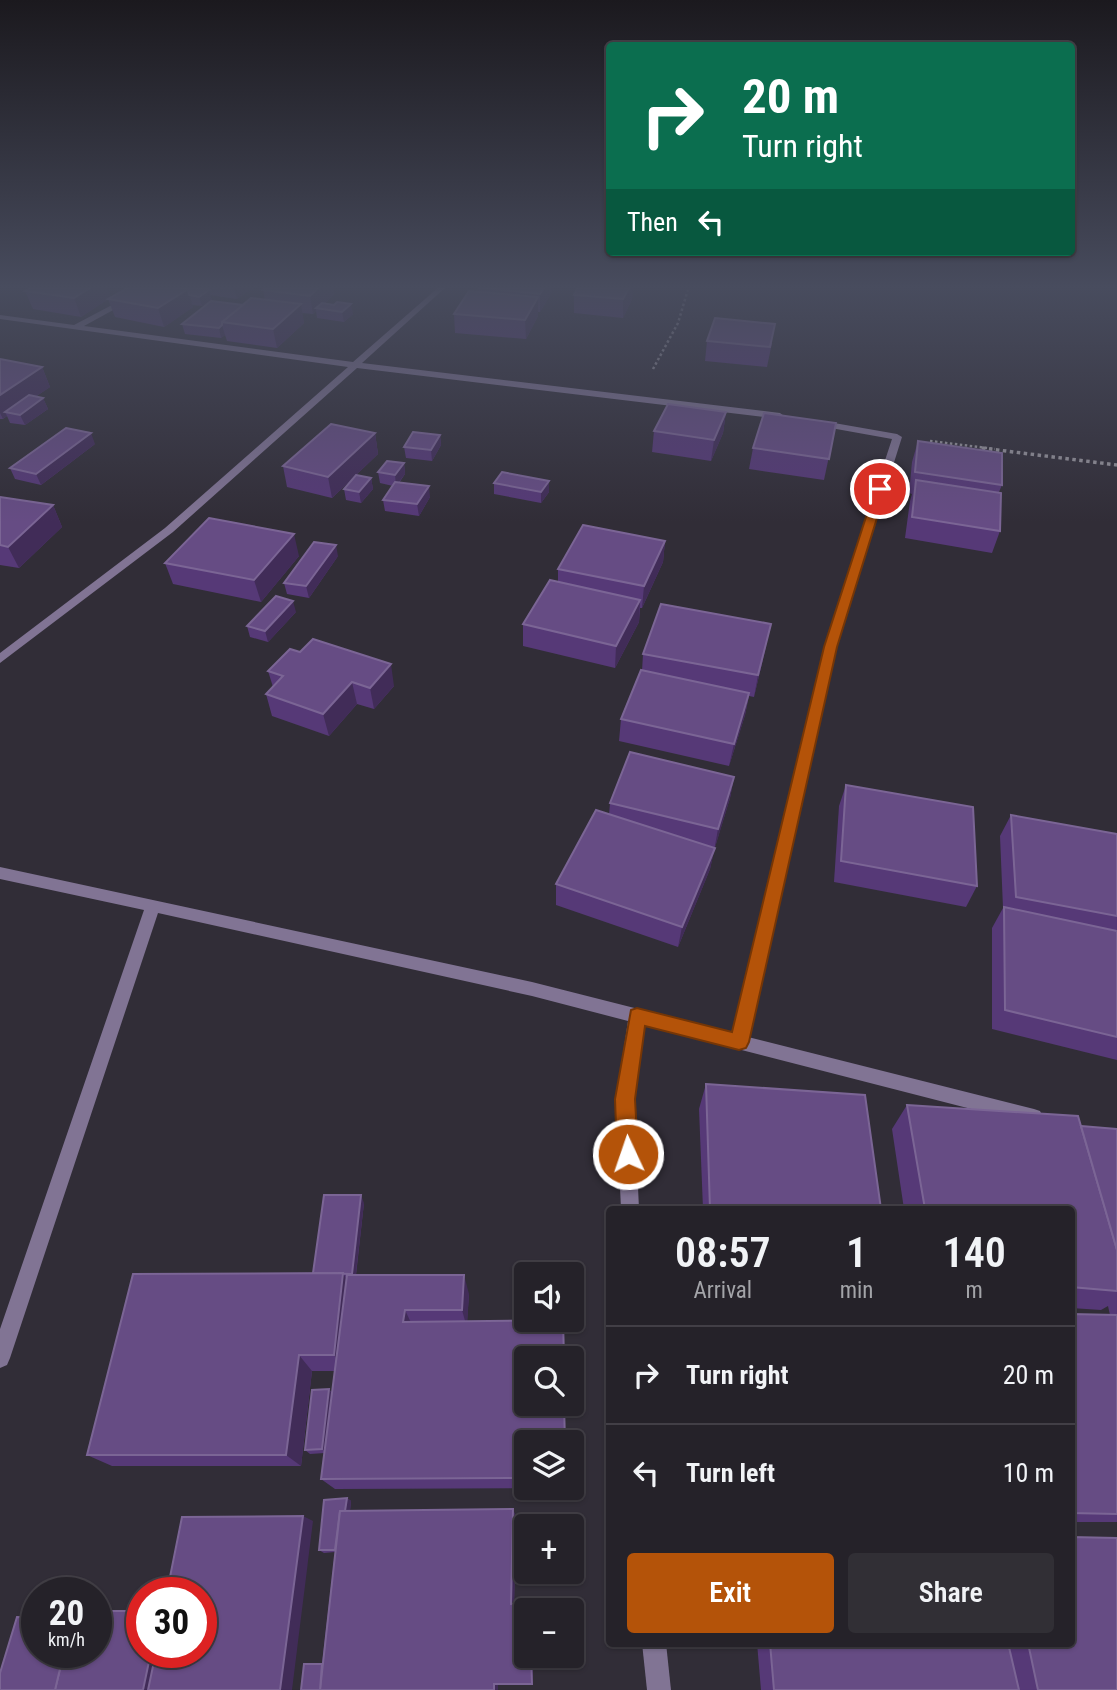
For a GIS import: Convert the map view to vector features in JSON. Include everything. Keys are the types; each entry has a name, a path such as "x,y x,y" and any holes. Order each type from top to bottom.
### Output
{"street":[{"path":"0,659 169,530 355,365 792,418"},
{"path":"739,1042 830,647 897,437 805,421"},
{"path":"0,873 532,989 1049,1121"},
{"path":"0,1358 153,906"},
{"path":"630,1206 625,1099 637,1016"},
{"path":"654,1647 659,1690"}],"path":[{"path":"638,398 656,365"},
{"path":"897,437 1117,465"}],"building":[{"path":"0,365 42,367 0,395"},
{"path":"29,395 43,398 20,415 5,412"},
{"path":"668,404 726,412 714,440 654,431"},
{"path":"764,413 836,423 829,459 753,448"},
{"path":"331,424 375,433 328,477 283,466"},
{"path":"66,428 91,433 36,474 10,468"},
{"path":"413,432 440,435 431,450 404,447"},
{"path":"918,441 1002,453 1002,485 915,472"},
{"path":"387,461 404,463 395,475 378,472"},
{"path":"502,472 549,481 541,492 494,483"},
{"path":"356,475 371,478 359,492 344,489"},
{"path":"916,480 1001,493 1000,531 912,517"},
{"path":"395,482 429,486 417,504 383,500"},
{"path":"0,497 53,505 8,547 0,545"},
{"path":"209,518 294,534 254,580 165,563"},
{"path":"583,525 665,541 644,586 558,569"},
{"path":"314,542 336,545 306,586 284,583"},
{"path":"550,580 640,600 616,646 523,624"},
{"path":"276,596 293,601 265,631 247,626"},
{"path":"661,604 771,624 758,675 643,654"},
{"path":"313,639 391,664 370,688 352,682 323,714 266,694 283,676 268,671 290,649 300,652"},
{"path":"641,670 749,693 734,744 621,719"},
{"path":"630,752 734,777 718,829 610,803"},
{"path":"846,785 973,807 977,886 841,861"},
{"path":"596,810 715,848 682,927 556,884"},
{"path":"1011,815 1117,834 1117,916 1016,897"},
{"path":"1004,907 1117,931 1117,1037 1005,1010"},
{"path":"706,1084 865,1095 881,1206 710,1206"},
{"path":"907,1105 1078,1116 1117,1250 1117,1291 1075,1287 1075,1206 924,1206"},
{"path":"1081,1126 1117,1129 1117,1250"},
{"path":"324,1195 361,1195 352,1274 313,1273"},
{"path":"343,1273 334,1355 299,1355 286,1455 87,1455 133,1274"},
{"path":"347,1275 464,1275 462,1310 405,1310 403,1322 514,1321 514,1332 563,1332 564,1346 514,1346 514,1416 564,1416 565,1430 514,1430 514,1478 321,1479"},
{"path":"1075,1314 1117,1315 1117,1514 1075,1513"},
{"path":"329,1389 322,1449 305,1450 312,1390"},
{"path":"347,1498 345,1511 340,1511 335,1550 319,1550 324,1500"},
{"path":"513,1509 511,1604 514,1604 514,1668 531,1668 532,1684 494,1684 494,1690 320,1690 340,1511"},
{"path":"303,1516 280,1690 148,1690 153,1668 217,1668 217,1577 170,1577 182,1517"},
{"path":"1075,1537 1117,1538 1117,1690 1038,1690 1029,1647 1075,1647"},
{"path":"112,1611 126,1611 126,1668 148,1668 143,1690 55,1690 60,1668 112,1668"},
{"path":"17,1617 21,1617 21,1668 60,1668 55,1690 0,1690 0,1673"},
{"path":"770,1647 1009,1647 1019,1690 774,1690"},
{"path":"304,1664 322,1664 320,1690 301,1690"}],"route":[{"path":"628,1154 625,1099 637,1016 739,1042 830,647 880,489"}]}
